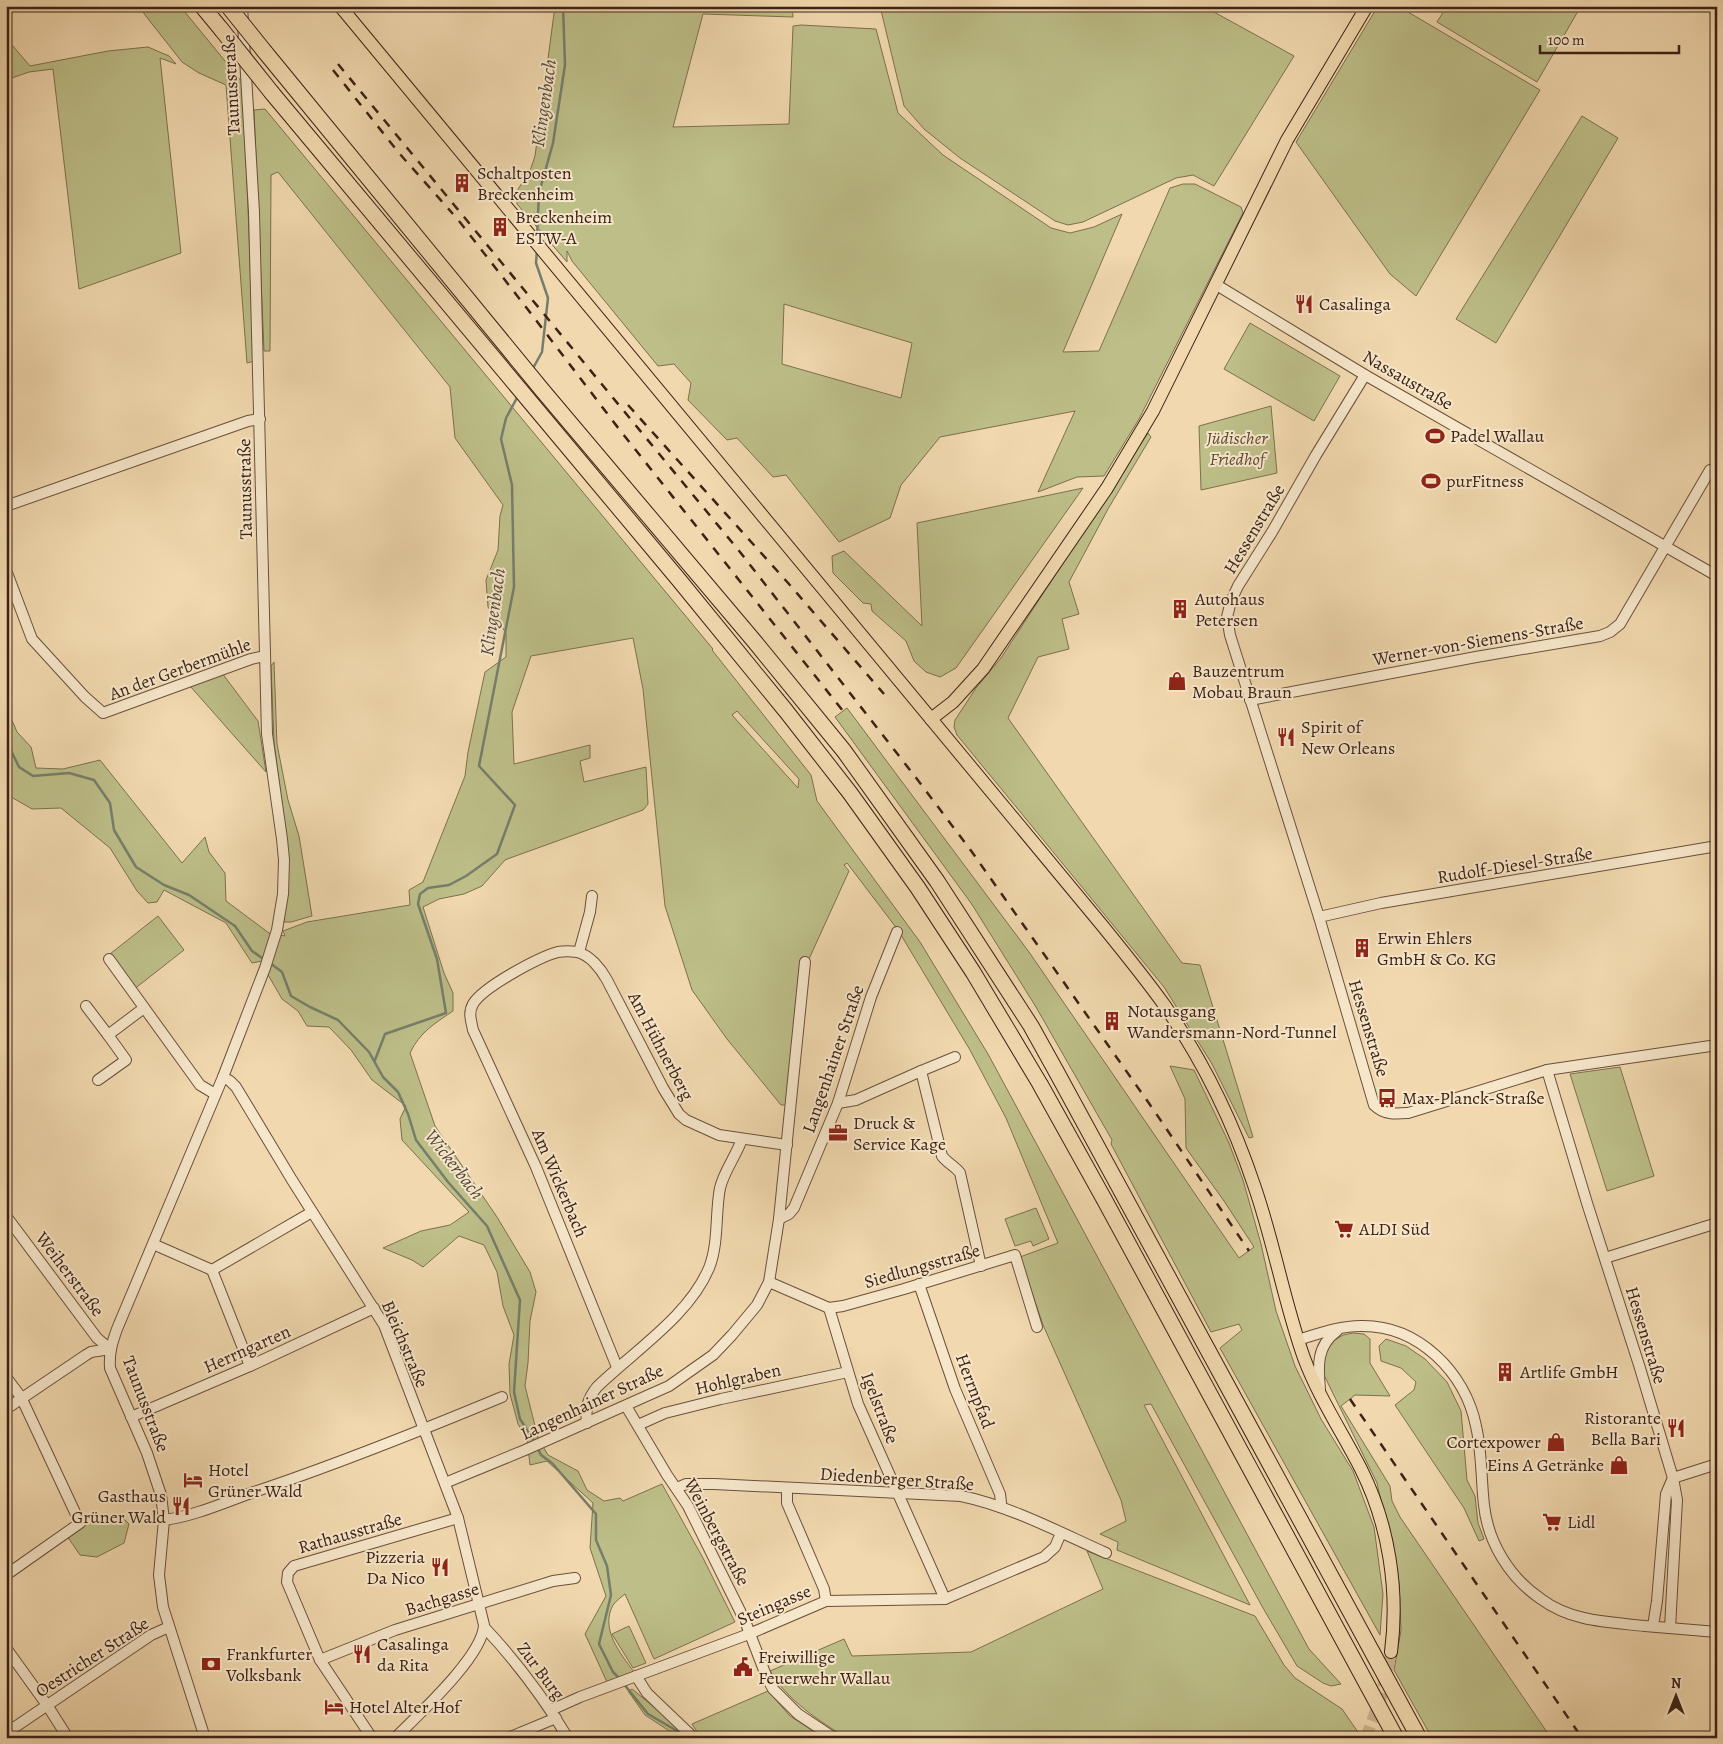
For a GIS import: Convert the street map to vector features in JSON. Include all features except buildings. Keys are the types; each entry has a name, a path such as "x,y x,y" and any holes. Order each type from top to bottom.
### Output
{"highway":[{"path":"202,6 272,93 679,580 826,761 901,864 1011,1033 1104,1199 1396,1738"},
{"path":"228,6 543,391 755,642 844,751 937,881 1031,1026 1419,1738"}],"main road":[{"path":"340,6 1134,966 1165,1007 1192,1048 1219,1099 1246,1161 1263,1213 1298,1340 1321,1396 1361,1469 1382,1524 1394,1594 1393,1633 1390,1652"},
{"path":"931,719 953,702 983,669 1107,488 1153,411 1214,284 1287,140 1367,6"}],"street":[{"name":"Taunusstraße","path":"205,1738 169,1627 159,1586 164,1520 161,1494 132,1417 110,1368 110,1349 223,1076 270,955 281,913 284,860 267,734 253,193 242,6"},
{"name":"Nassaustraße","path":"1214,284 1365,375 1717,576"},
{"name":"Hessenstraße","path":"1365,375 1238,586 1231,601 1227,617 1230,636 1319,917 1374,1105 1379,1110 1392,1114 1408,1113 1547,1070 1673,1478 1677,1500 1670,1628"},
{"path":"6,506 248,420 260,419"},
{"name":"Werner-von-Siemens-Straße","path":"1250,700 1476,657 1600,636 1610,632 1620,624 1710,470"},
{"name":"An der Gerbermühle","path":"6,570 32,639 85,697 103,713 251,659 264,656"},
{"name":"Rudolf-Diesel-Straße","path":"1319,917 1381,903 1717,846"},
{"path":"579,952 590,912 592,896"},
{"name":"Langenhainer Straße","path":"779,1219 789,1214 794,1208 838,1102 871,997 896,932"},
{"name":"Am Wickerbach","path":"579,952 567,951 548,956 491,986 479,996 473,1004 470,1014 473,1030 536,1167 617,1367"},
{"name":"Am Hühnerberg","path":"579,952 602,971 662,1088 679,1114 686,1120 719,1135 787,1144"},
{"path":"109,959 200,1086 215,1094"},
{"name":"Langenhainer Straße","path":"445,1483 530,1448 669,1386 713,1355 751,1313 769,1282 779,1219 805,962"},
{"path":"86,1006 126,1060 98,1080"},
{"path":"108,1035 144,1008"},
{"path":"1547,1070 1717,1045"},
{"path":"838,1102 856,1100 920,1070 955,1057"},
{"path":"920,1070 942,1156 960,1173 981,1266"},
{"name":"Bleichstraße","path":"223,1076 236,1087 384,1325 458,1518 484,1627"},
{"path":"587,1423 586,1414 590,1397 597,1387 617,1367 674,1318 690,1299 708,1270 714,1248 720,1188 742,1139"},
{"path":"212,1270 312,1212"},
{"name":"Weiherstraße","path":"6,1216 97,1338 110,1349"},
{"path":"1605,1258 1717,1223"},
{"path":"153,1244 212,1270 250,1366"},
{"name":"Siedlungsstraße","path":"829,1308 844,1306 1016,1255 1037,1327"},
{"path":"769,1282 829,1308"},
{"name":"Herrnpfad","path":"920,1284 955,1389 1000,1494 1000,1507"},
{"name":"Herrngarten","path":"132,1417 250,1366 374,1308"},
{"name":"Igelstraße","path":"829,1308 858,1404 945,1599"},
{"path":"1298,1340 1340,1329 1370,1326 1402,1334 1421,1344 1446,1366 1459,1382 1470,1404 1477,1428 1484,1507 1491,1534 1503,1559 1526,1587 1551,1606 1570,1615 1596,1621 1717,1632"},
{"path":"1321,1396 1318,1365 1320,1352 1330,1336 1340,1329"},
{"path":"6,1409 21,1397 91,1352 110,1349"},
{"name":"Hohlgraben","path":"638,1426 665,1413 848,1372"},
{"path":"6,1377 21,1397 80,1523 6,1575"},
{"path":"164,1520 182,1516 277,1485 423,1430 502,1397"},
{"name":"Weinbergstraße","path":"626,1406 688,1506 715,1558 745,1621 767,1678 774,1689 798,1714 834,1738"},
{"path":"1653,1626 1657,1601 1666,1494 1673,1478 1717,1464"},
{"name":"Diedenberger Straße","path":"677,1488 686,1484 961,1496 1000,1507 1106,1553"},
{"path":"787,1488 787,1503 824,1589 826,1601"},
{"name":"Rathausstraße","path":"372,1738 320,1660 288,1582 288,1573 294,1566 458,1518"},
{"name":"Steingasse","path":"508,1738 613,1685 749,1634 826,1601 945,1599 1044,1557 1051,1552 1061,1533"},
{"name":"Bachgasse","path":"320,1660 395,1630 553,1581 576,1578"},
{"name":"Oestricher Straße","path":"6,1727 15,1727 151,1635 169,1627"},
{"path":"395,1738 448,1685 476,1648 484,1633 484,1627"},
{"name":"Zur Burg","path":"484,1627 514,1660 554,1714 568,1738"},
{"path":"6,1648 68,1738"},
{"path":"632,1678 690,1734"}],"green space":[{"path":"138,6 180,6 243,83 254,361 247,363 226,85 199,73 182,62"},
{"path":"555,6 792,6 793,17 703,14 673,127 789,124 793,26 876,29 898,113 943,155 1051,228 1070,233 1094,227 1122,214 1063,352 1099,351 1170,188 1183,184 1195,184 1241,207 1243,213 1139,419 1104,476 1077,477 1038,492 1075,411 940,437 901,485 890,518 839,542 786,475 773,477 737,438 727,440 688,400 691,383 674,364 658,366 572,261 567,251 567,262 517,204 517,191 531,168 535,156","holes":["784,304 912,343 901,398 782,364"]},
{"path":"880,6 1203,6 1294,56 1214,186 1193,175 1176,178 1083,222 1068,225 1055,221 960,158 924,129 904,106"},
{"path":"1378,6 1398,6 1540,90 1416,296 1390,274 1296,142"},
{"path":"1447,6 1581,6 1537,82 1437,22"},
{"path":"6,38 30,66 108,51 148,47 169,56 176,64 160,58 181,253 79,289 53,69 29,72 6,80"},
{"path":"265,109 713,649 811,775 817,801 920,942 988,1054 1309,1649 1341,1684 1331,1686 1323,1683 1297,1666 1151,1404 1144,1405 1250,1605 1117,1550 1118,1542 1100,1534 1126,1521 1121,1500 1043,1325 1020,1257 1058,1243 1006,1118 970,1050 898,930 847,863 844,865 849,871 809,959 800,960 786,1105 781,1105 727,1039 692,990 665,906 643,689 633,638 531,656 512,712 514,764 590,745 590,758 580,761 584,782 646,767 648,804 643,810 505,860 482,886 464,894 439,899 423,907 444,973 453,993 453,1011 423,1034 410,1053 435,1126 497,1217 530,1272 536,1292 530,1321 525,1386 538,1438 548,1455 578,1471 587,1490 604,1501 620,1498 623,1501 662,1484 703,1558 735,1622 654,1659 625,1594 613,1605 609,1623 610,1632 618,1649 634,1672 607,1682 585,1634 606,1596 590,1548 593,1503 547,1461 530,1465 527,1439 518,1424 510,1394 509,1364 514,1335 503,1306 497,1272 484,1245 459,1236 423,1267 412,1260 383,1248 421,1231 450,1225 469,1212 402,1140 400,1119 406,1106 372,1080 351,1050 329,1027 307,1026 298,1011 282,999 267,973 267,960 252,963 226,923 164,890 157,902 148,903 137,891 110,848 61,808 32,809 6,794 6,706 17,732 31,747 36,768 63,769 100,760 182,863 205,837 209,852 225,873 226,901 269,933 285,936 283,931 307,922 410,905 409,890 423,882 465,776 468,752 485,672 506,657 506,633 488,607 486,580 498,550 500,516 503,505 455,438 450,387 278,172 271,175 270,351 264,351 254,110","holes":["737,711 799,779 798,788 732,715"]},
{"path":"1582,116 1618,138 1496,343 1456,319"},
{"path":"1250,323 1340,376 1314,421 1224,369"},
{"name":"Jüdischer Friedhof","path":"1271,406 1277,473 1201,490 1199,426"},
{"path":"1148,433 1151,437 1108,509 1069,582 1079,614 1062,619 1069,649 1038,657 1008,718 1182,963 1200,965 1253,1137 1249,1138 1212,1064 1164,987 957,735 954,727 955,720 976,688 1001,658"},
{"path":"1083,488 956,668 940,677 926,672 914,661 906,641 872,611 871,604 863,603 833,573 832,556 844,551 922,626 917,523"},
{"path":"274,662 277,744 288,800 299,836 312,916 291,922 284,922 288,881 288,851 274,742 271,666"},
{"path":"222,673 258,721 266,772 190,686"},
{"path":"847,708 1029,952 1239,1258 1254,1247 1186,1148 1185,1099 1170,1066 1194,1070 1229,1143 1243,1180 1261,1244 1276,1311 1295,1366 1321,1419 1353,1471 1374,1527 1383,1594 1380,1635 1220,1348 1242,1330 1239,1324 1211,1332 1111,1144 1112,1140 1036,1007 971,903 835,717"},
{"path":"158,916 184,950 133,990 110,954"},
{"path":"1620,1067 1654,1176 1607,1191 1570,1074"},
{"path":"1036,1208 1049,1239 1033,1246 1031,1241 1015,1246 1005,1219"},
{"path":"1353,1333 1364,1334 1370,1339 1370,1363 1390,1396 1355,1395 1341,1406 1390,1486 1392,1501 1400,1517 1551,1738 1432,1738 1394,1670 1401,1630 1399,1583 1377,1483 1323,1373 1325,1351 1330,1343 1343,1335"},
{"path":"1386,1339 1406,1346 1425,1359 1447,1382 1461,1411 1467,1480 1475,1496 1478,1523 1484,1539 1479,1541 1464,1508 1395,1405 1414,1390 1416,1382 1401,1368 1381,1361 1379,1346"},
{"path":"124,1519 129,1524 124,1543 97,1557 80,1555 67,1536 81,1524"},
{"path":"1087,1551 1255,1616 1284,1665 1295,1678 1342,1709 1362,1738 847,1738 804,1709 785,1691 770,1671 844,1639 852,1656 971,1652 1103,1589"},
{"path":"629,1626 646,1663 633,1668 612,1634"},
{"path":"632,1689 692,1738 680,1738 645,1715 628,1691"},
{"path":"768,1691 790,1716 824,1738 701,1738 692,1724"}],"waterway":[{"name":"Klingenbach","path":"537,237 539,193 553,143 565,65 563,6"},
{"name":"Klingenbach","path":"532,370 542,352 548,298 536,263 537,250"},
{"name":"Klingenbach","path":"375,1060 385,1034 446,1013 437,959 418,904 420,894 428,888 449,885 466,876 497,854 515,805 479,766 514,587 512,485 501,439 506,418 518,396"},
{"name":"Wickerbach","path":"6,740 19,767 33,776 69,773 94,780 110,803 114,830 136,867 164,885 189,895 235,926 252,951 265,960"},
{"name":"Wickerbach","path":"270,963 282,972 291,996 338,1020 369,1052 383,1077 398,1092 408,1114 416,1140 448,1182 487,1226 520,1300 514,1392 520,1419 535,1442"},
{"name":"Wickerbach","path":"537,1447 541,1455 552,1463 596,1514 596,1540 607,1566 611,1595 599,1644 613,1672 620,1679"},
{"name":"Wickerbach","path":"623,1683 648,1714 679,1732 685,1738"}],"tunnel":[{"path":"1366,1738 1380,1700 1391,1652"}],"railway":[{"path":"338,64 740,552 917,779 972,852 1153,1109 1249,1251"},
{"path":"333,70 399,153 453,214"},
{"path":"459,221 619,429 843,711"},
{"path":"628,405 789,584 884,694"},
{"path":"1350,1399 1582,1738"}],"place":[{"name":"Schaltposten Breckenheim","path":"462,183"},
{"name":"Breckenheim ESTW-A","path":"500,227"},
{"name":"Casalinga","path":"1304,304"},
{"name":"Padel Wallau","path":"1435,436"},
{"name":"purFitness","path":"1431,481"},
{"name":"Autohaus Petersen","path":"1180,609"},
{"name":"Bauzentrum Mobau Braun","path":"1177,681"},
{"name":"Spirit of New Orleans","path":"1286,737"},
{"name":"Erwin Ehlers GmbH & Co. KG","path":"1362,948"},
{"name":"Notausgang Wandersmann-Nord-Tunnel","path":"1112,1021"},
{"name":"Max-Planck-Straße","path":"1387,1098"},
{"name":"Druck & Service Kage","path":"838,1133"},
{"name":"ALDI Süd","path":"1344,1229"},
{"name":"Artlife GmbH","path":"1505,1372"},
{"name":"Ristorante Bella Bari","path":"1676,1428"},
{"name":"Cortexpower","path":"1556,1442"},
{"name":"Eins A Getränke","path":"1619,1465"},
{"name":"Hotel Grüner Wald","path":"193,1480"},
{"name":"Gasthaus Grüner Wald","path":"181,1506"},
{"name":"Lidl","path":"1552,1522"},
{"name":"Pizzeria Da Nico","path":"440,1567"},
{"name":"Casalinga da Rita","path":"362,1654"},
{"name":"Frankfurter Volksbank","path":"211,1664"},
{"name":"Freiwillige Feuerwehr Wallau","path":"743,1667"},
{"name":"Hotel Alter Hof","path":"334,1707"}]}
